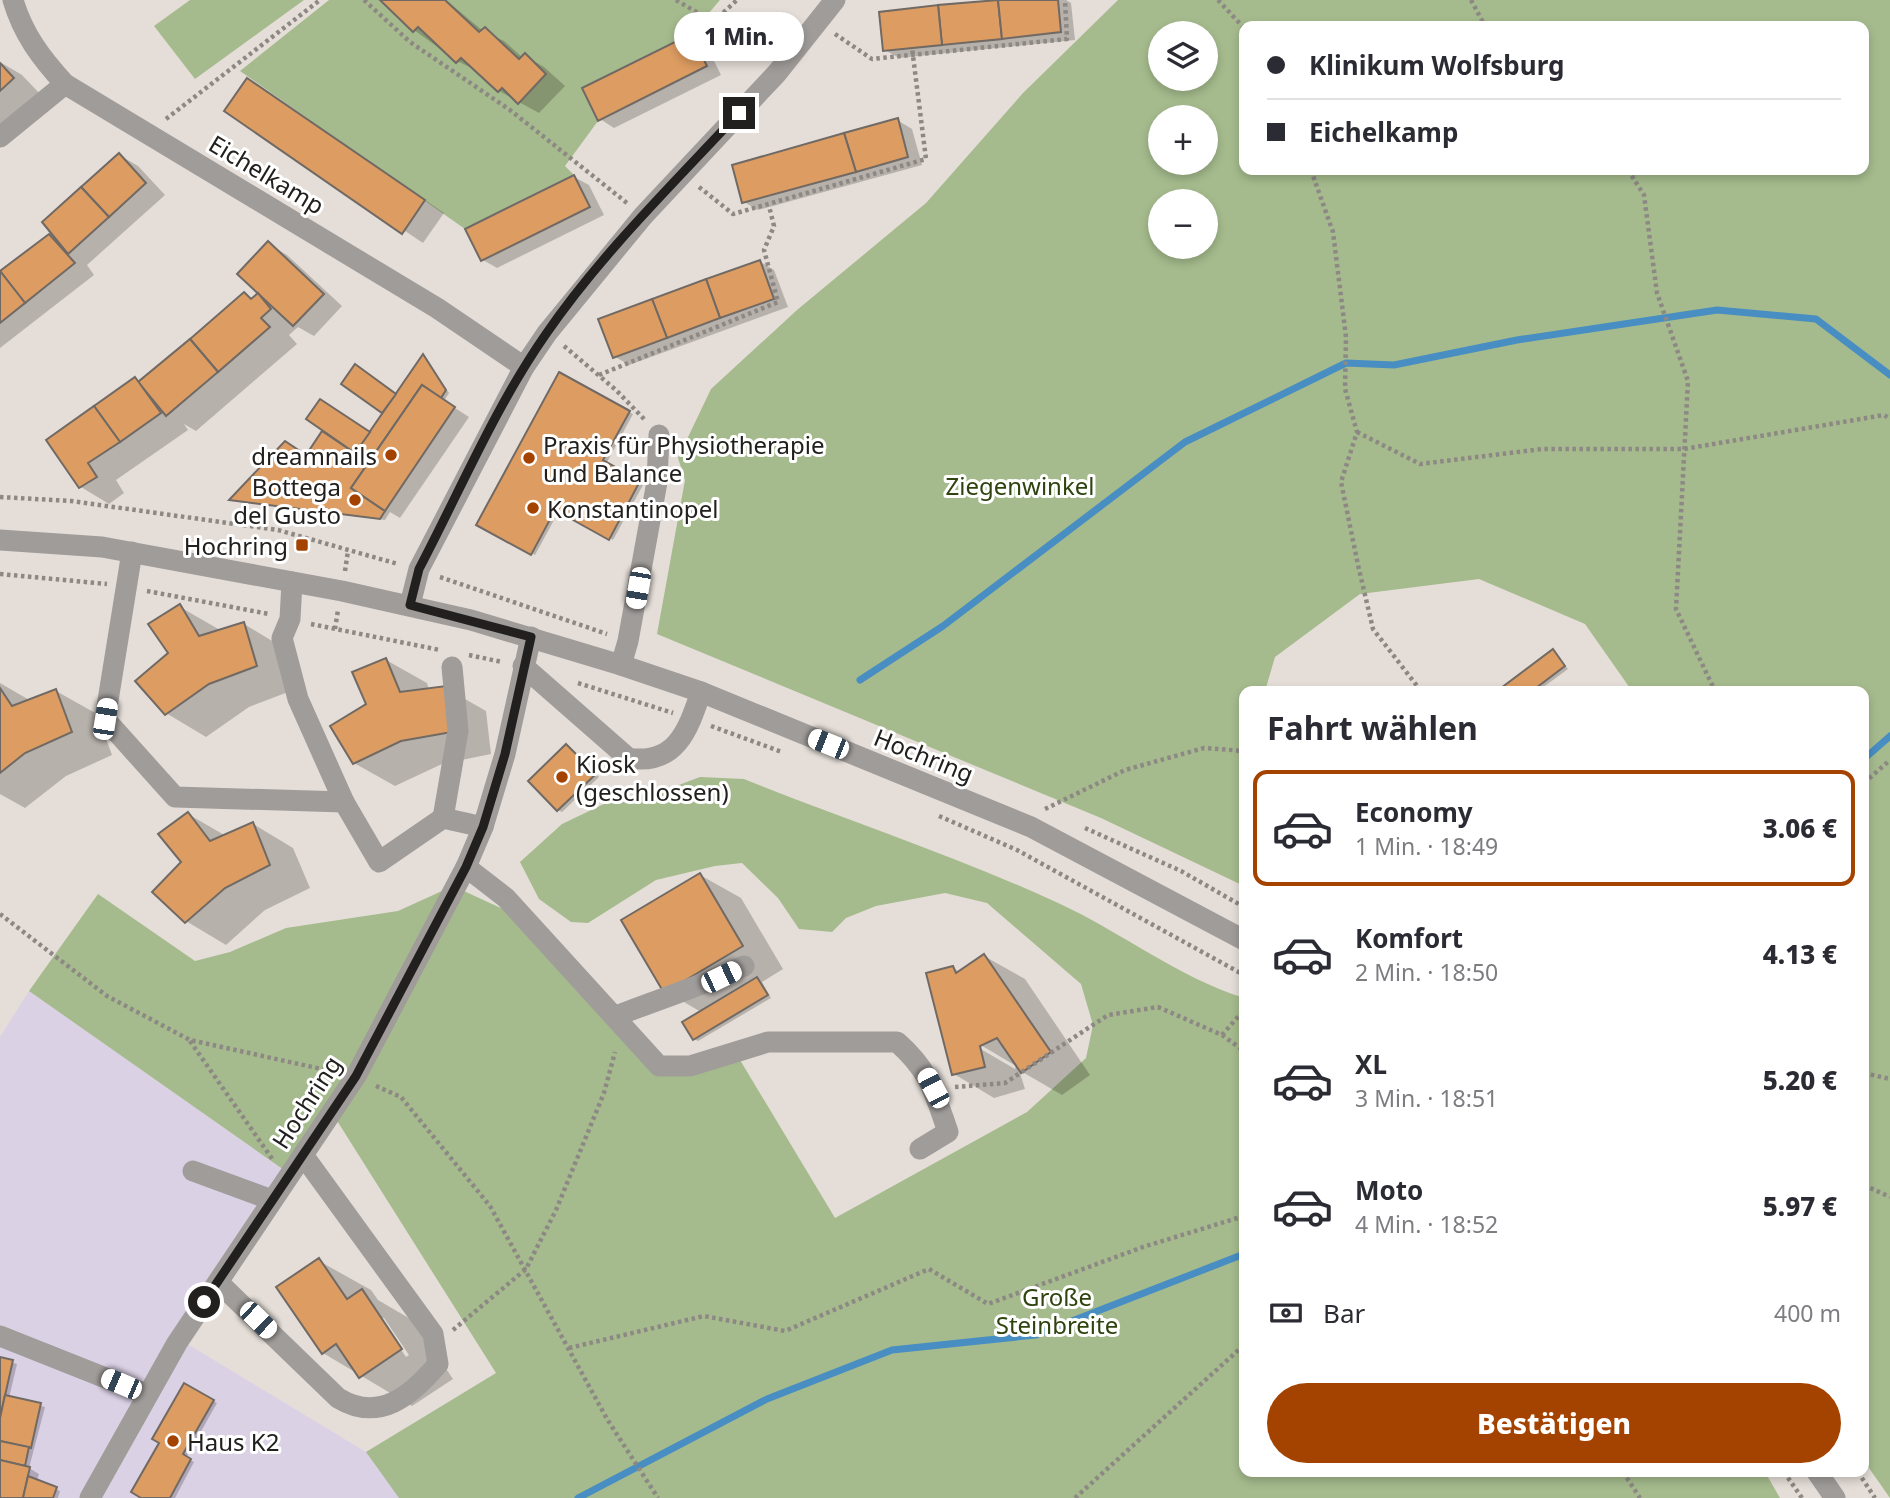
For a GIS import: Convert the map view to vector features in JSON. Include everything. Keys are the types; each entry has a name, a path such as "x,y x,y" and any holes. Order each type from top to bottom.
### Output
{"street":[{"name":"Eichelkamp","path":"13,0 19,21 39,57 65,84 437,308 524,367"},
{"path":"410,605 419,569 524,367 547,333 643,216 777,72 835,0"},
{"path":"0,137 65,84"},
{"path":"621,665 628,641 657,482 659,435"},
{"name":"Hochring","path":"0,540 132,552 410,605 531,637 621,665 701,692 1031,827 1239,937"},
{"path":"132,552 105,719 175,797 344,802"},
{"path":"292,582 290,619 282,638 298,699 344,802 379,862 443,818 458,731 450,657"},
{"name":"Hochring","path":"96,1496 146,1394 177,1343 356,1076 466,867 483,827 505,754 531,637"},
{"path":"523,666 628,758 646,761 667,752 684,737 701,692"},
{"path":"443,818 483,827"},
{"path":"466,867 506,898 659,1066 690,1066 768,1042 897,1042 920,1063 933,1088 948,1132 920,1149"},
{"path":"619,1020 667,996 698,988 744,966"},
{"path":"218,1282 338,1398 355,1408 380,1409 421,1384 438,1364 437,1344 433,1334 303,1155"},
{"path":"193,1171 272,1200"},
{"path":"0,1336 146,1394"},
{"path":"1820,1477 1835,1498"}],"path":[{"path":"147,134 320,0"},
{"path":"365,0 410,42 510,110 643,216"},
{"path":"676,0 735,35 777,72"},
{"path":"713,22 737,0"},
{"path":"817,21 872,59 973,45 1067,39 1066,0"},
{"path":"1218,0 1239,23"},
{"path":"1471,0 1482,21"},
{"path":"1032,35 1033,42"},
{"path":"682,174 733,214 769,206 926,159 912,48"},
{"path":"1313,175 1333,232 1346,337 1345,389 1357,432 1341,482 1373,629 1417,686"},
{"path":"1631,175 1644,195 1657,292 1688,381 1676,609 1713,686"},
{"path":"599,375 778,302 764,250 774,226 769,206"},
{"path":"547,333 599,375 659,435"},
{"path":"1357,432 1420,464 1542,449 1684,449 1884,415 1890,419"},
{"path":"0,574 126,587 290,619 450,657 523,666"},
{"path":"575,682 692,718 789,755"},
{"path":"1045,809 1125,769 1204,748 1239,751"},
{"path":"1869,779 1890,760"},
{"path":"927,811 1017,850 1239,972"},
{"path":"0,914 107,996 190,1040 356,1076 401,1097 490,1206 607,1419 657,1498"},
{"path":"933,1088 1006,1083 1108,1015 1158,1007 1223,1035 1239,1047"},
{"path":"1223,1035 1239,1016"},
{"path":"437,1344 526,1269 556,1210 604,1093 619,1020"},
{"path":"190,1040 286,1180"},
{"path":"1869,1074 1890,1079"},
{"path":"1869,1187 1890,1197"},
{"path":"569,1348 704,1316 785,1331 929,1269 988,1304 1143,1247 1239,1218"},
{"path":"1074,1498 1239,1350"},
{"path":"1626,1477 1640,1498"},
{"path":"1787,1477 1802,1498"},
{"path":"1861,1477 1875,1498"}],"shaded area":[{"path":"29,991 284,1170 171,1334 366,1452 496,1374 647,1498 0,1498 0,1037"}],"green space":[{"path":"190,0 304,0 195,79 154,26"},
{"path":"329,0 380,0 413,32 418,27 456,62 461,58 498,92 502,88 518,103 546,74 525,54 519,59 485,27 479,32 445,0 720,0 691,34 582,88 598,121 565,166 574,175 465,229 240,71"},
{"name":"Ziegenwinkel","path":"1118,0 1890,0 1890,1498 1869,1468 1869,686 1628,686 1585,624 1479,579 1360,594 1275,657 1266,686 1239,686 1239,884 1101,818 657,634 685,480 678,458 711,389 797,310 926,203 1023,93"},
{"name":"Große Steinbreite","path":"700,777 744,779 979,869 1056,902 1195,978 1239,996 1239,1477 1768,1477 1780,1498 399,1498 366,1452 496,1373 329,1108 284,1170 29,991 98,894 195,961 230,952 286,928 398,911 453,886 525,919 658,1066 734,1050 835,1218 1027,1112 1086,1058 1093,1025 1081,984 987,903 945,893 876,906 846,918 832,932 799,929 778,898 742,863 715,866 656,880 588,923 571,922 539,899 520,862 562,824 608,802 663,791"}],"building":[{"path":"380,0 445,0 479,32 485,27 519,59 525,53 546,74 518,104 502,88 498,92 461,58 456,63 418,27 413,32"},
{"path":"998,0 1002,39 942,45 938,5"},
{"path":"998,0 1058,0 1061,32 1002,39"},
{"path":"938,5 942,45 883,51 879,12"},
{"path":"691,34 707,66 598,121 582,88"},
{"path":"0,63 14,78 0,91"},
{"path":"247,78 425,200 402,234 224,111"},
{"path":"898,118 908,157 856,172 844,133"},
{"path":"844,133 856,172 742,203 732,165"},
{"path":"119,153 146,183 109,217 81,187"},
{"path":"574,175 590,207 481,261 465,229"},
{"path":"81,187 109,217 68,254 42,222"},
{"path":"49,234 75,263 25,303 0,271"},
{"path":"268,241 324,294 293,326 237,274"},
{"path":"760,260 774,299 720,318 706,279"},
{"path":"0,271 25,303 0,323"},
{"path":"706,279 720,318 667,338 652,299"},
{"path":"244,292 251,299 258,293 271,309 261,318 270,327 218,372 190,339"},
{"path":"652,299 667,338 613,358 598,319"},
{"path":"190,339 218,372 166,416 138,382"},
{"path":"423,354 446,390 441,398 422,385 351,488 385,511 380,519 229,500 285,441 306,455 322,431 355,453"},
{"path":"355,364 396,394 382,413 341,384"},
{"path":"559,372 630,411 603,460 640,481 609,540 555,510 531,555 476,525"},
{"path":"135,377 161,413 120,442 94,406"},
{"path":"422,385 455,407 385,511 351,488"},
{"path":"320,399 370,432 355,453 306,419"},
{"path":"94,406 120,442 88,463 97,477 79,488 46,440"},
{"path":"180,604 199,636 244,622 257,666 209,684 165,715 135,681 168,653 148,624"},
{"path":"1553,649 1565,666 1539,686 1504,686"},
{"path":"386,658 400,692 446,686 452,732 401,741 353,764 330,726 366,704 352,672"},
{"path":"0,688 12,706 56,689 72,732 25,753 0,773"},
{"name":"Kiosk (geschlossen)","path":"566,744 596,774 557,811 528,781"},
{"path":"188,812 210,841 253,822 270,865 225,888 185,923 152,892 181,862 158,834"},
{"path":"700,873 743,946 664,993 621,920"},
{"path":"984,954 1051,1052 1021,1073 997,1038 980,1046 985,1067 952,1075 926,973 953,966 956,973"},
{"path":"757,977 768,995 693,1040 682,1022"},
{"path":"319,1258 347,1299 362,1289 402,1349 359,1378 336,1344 322,1354 276,1287"},
{"path":"0,1357 13,1360 0,1418"},
{"name":"Haus K2","path":"184,1383 214,1400 183,1454 191,1459 170,1498 141,1498 131,1492 159,1443 152,1439"},
{"path":"5,1395 41,1403 31,1448 0,1441 0,1418"},
{"path":"0,1441 29,1447 25,1466 0,1460"},
{"path":"0,1460 30,1467 23,1498 0,1498"},
{"path":"28,1476 57,1487 53,1498 23,1498"}],"waterway":[{"path":"860,680 943,626 1185,442 1346,363 1394,365 1517,340 1717,310 1816,319 1890,375"},
{"path":"1869,755 1890,736"},
{"path":"578,1498 767,1399 892,1350 1036,1335 1239,1256"}],"place":[{"name":"dreamnails","path":"391,455"},
{"name":"Praxis für Physiotherapie und Balance","path":"529,458"},
{"name":"Bottega del Gusto","path":"355,500"},
{"name":"Konstantinopel","path":"533,508"},
{"name":"Hochring","path":"302,545"},
{"name":"Kiosk (geschlossen)","path":"562,777"},
{"name":"Haus K2","path":"173,1441"}],"route":[{"path":"204,1302 356,1076 466,867 483,827 505,754 531,637 410,605 419,569 524,367 547,333 588,280 739,113"}]}
